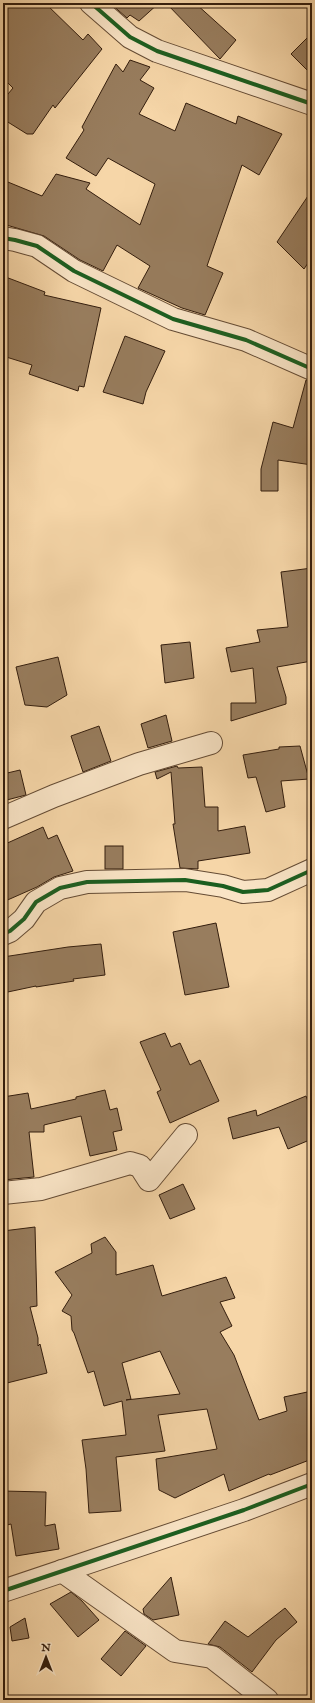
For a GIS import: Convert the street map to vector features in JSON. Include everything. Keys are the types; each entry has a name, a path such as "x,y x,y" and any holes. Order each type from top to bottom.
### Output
{"street":[{"path":"91,3 130,37 157,51 312,104"},
{"path":"3,238 37,246 74,271 173,319 246,340 312,369"},
{"path":"3,818 54,796 139,764 210,743"},
{"path":"3,934 10,931 24,919 36,902 60,888 87,882 185,880 223,886 243,892 268,890 312,870"},
{"path":"3,1193 40,1189 130,1163 140,1166 149,1180 186,1135"},
{"path":"3,1592 244,1510 312,1484"},
{"path":"62,1571 175,1651 212,1657 267,1700"}],"building":[{"path":"3,3 45,3 83,40 88,34 102,49 55,108 53,105 33,134 27,134 3,119 3,100 13,88 3,78"},
{"path":"110,3 159,3 139,21 130,15 127,18"},
{"path":"166,3 195,3 236,40 220,59"},
{"path":"312,33 312,75 291,54"},
{"path":"130,60 150,67 140,80 154,88 139,114 175,131 186,103 236,124 238,116 282,134 259,175 242,165 207,266 223,273 205,315 182,308 138,288 150,266 117,245 103,271 80,260 44,236 3,224 3,180 42,196 56,174 90,183 86,189 140,225 155,184 108,158 96,176 66,158 84,130 82,127 116,64 123,72"},
{"path":"312,190 312,257 304,269 277,242"},
{"path":"3,276 45,292 44,295 101,308 84,387 79,386 78,391 29,374 32,365 3,356"},
{"path":"125,336 165,351 146,392 143,404 103,392"},
{"path":"306,380 312,381 312,465 278,460 278,491 261,491 261,469 273,422 293,428"},
{"path":"312,568 312,661 277,667 286,697 286,704 231,721 231,703 256,703 253,668 231,672 226,648 260,642 257,630 288,627 281,572"},
{"path":"190,642 194,678 165,683 161,645"},
{"path":"58,657 67,695 47,707 25,705 16,667"},
{"path":"166,715 172,741 148,748 141,724"},
{"path":"99,726 111,761 83,772 71,736"},
{"path":"300,746 309,779 281,781 285,807 266,812 256,777 248,778 243,755 279,749 279,747"},
{"path":"177,766 178,768 202,767 205,807 218,807 218,831 245,826 250,853 198,861 198,869 180,868 173,824 175,824 171,772 157,779 155,772"},
{"path":"20,770 26,795 3,801 3,774"},
{"path":"43,827 48,839 57,835 73,871 54,877 37,887 3,902 3,845"},
{"path":"105,846 123,846 123,869 105,869"},
{"path":"216,923 229,987 185,995 173,932"},
{"path":"101,944 105,975 73,979 74,981 36,986 3,993 3,957 68,947"},
{"path":"165,1033 171,1047 180,1043 190,1065 200,1060 219,1101 170,1123 157,1092 161,1090 140,1042"},
{"path":"105,1090 110,1110 117,1108 122,1130 113,1132 117,1150 90,1156 81,1116 44,1125 44,1132 29,1132 34,1177 3,1180 3,1097 28,1093 31,1109 76,1099 76,1097"},
{"path":"306,1096 312,1112 312,1139 288,1149 279,1127 233,1139 228,1118 256,1110 257,1116"},
{"path":"183,1184 195,1209 170,1219 159,1195"},
{"path":"35,1227 37,1306 30,1307 38,1338 38,1346 40,1344 47,1373 3,1384 3,1231"},
{"path":"105,1237 116,1252 116,1275 153,1265 162,1296 226,1277 235,1298 220,1302 232,1326 220,1332 234,1355 259,1420 287,1411 284,1397 312,1391 312,1459 270,1475 269,1474 229,1491 224,1474 175,1498 159,1490 156,1459 217,1449 207,1409 158,1415 165,1451 116,1457 121,1511 89,1513 86,1469 82,1440 126,1435 122,1401 104,1406 94,1371 88,1373 72,1330 71,1316 62,1311 72,1295 55,1272 92,1253 91,1244","holes":["160,1351 180,1394 126,1400 131,1399 122,1363"]},
{"path":"3,1491 46,1492 45,1526 55,1524 59,1549 16,1556 11,1524 3,1526"},
{"path":"171,1577 179,1615 153,1620 144,1614 143,1609"},
{"path":"71,1592 82,1601 99,1620 78,1637 50,1604"},
{"path":"285,1608 297,1622 276,1640 252,1672 220,1647 208,1644 225,1621 248,1637"},
{"path":"25,1618 29,1638 12,1641 10,1627"},
{"path":"125,1631 146,1646 121,1676 101,1659"}],"cycle path":[{"path":"91,3 130,37 157,51 312,104"},
{"path":"3,238 37,246 74,271 173,319 246,340 312,369"},
{"path":"3,934 10,931 24,919 36,902 60,888 87,882 185,880 223,886 243,892 268,890 312,870"},
{"path":"3,1591 244,1510 312,1484"}]}
